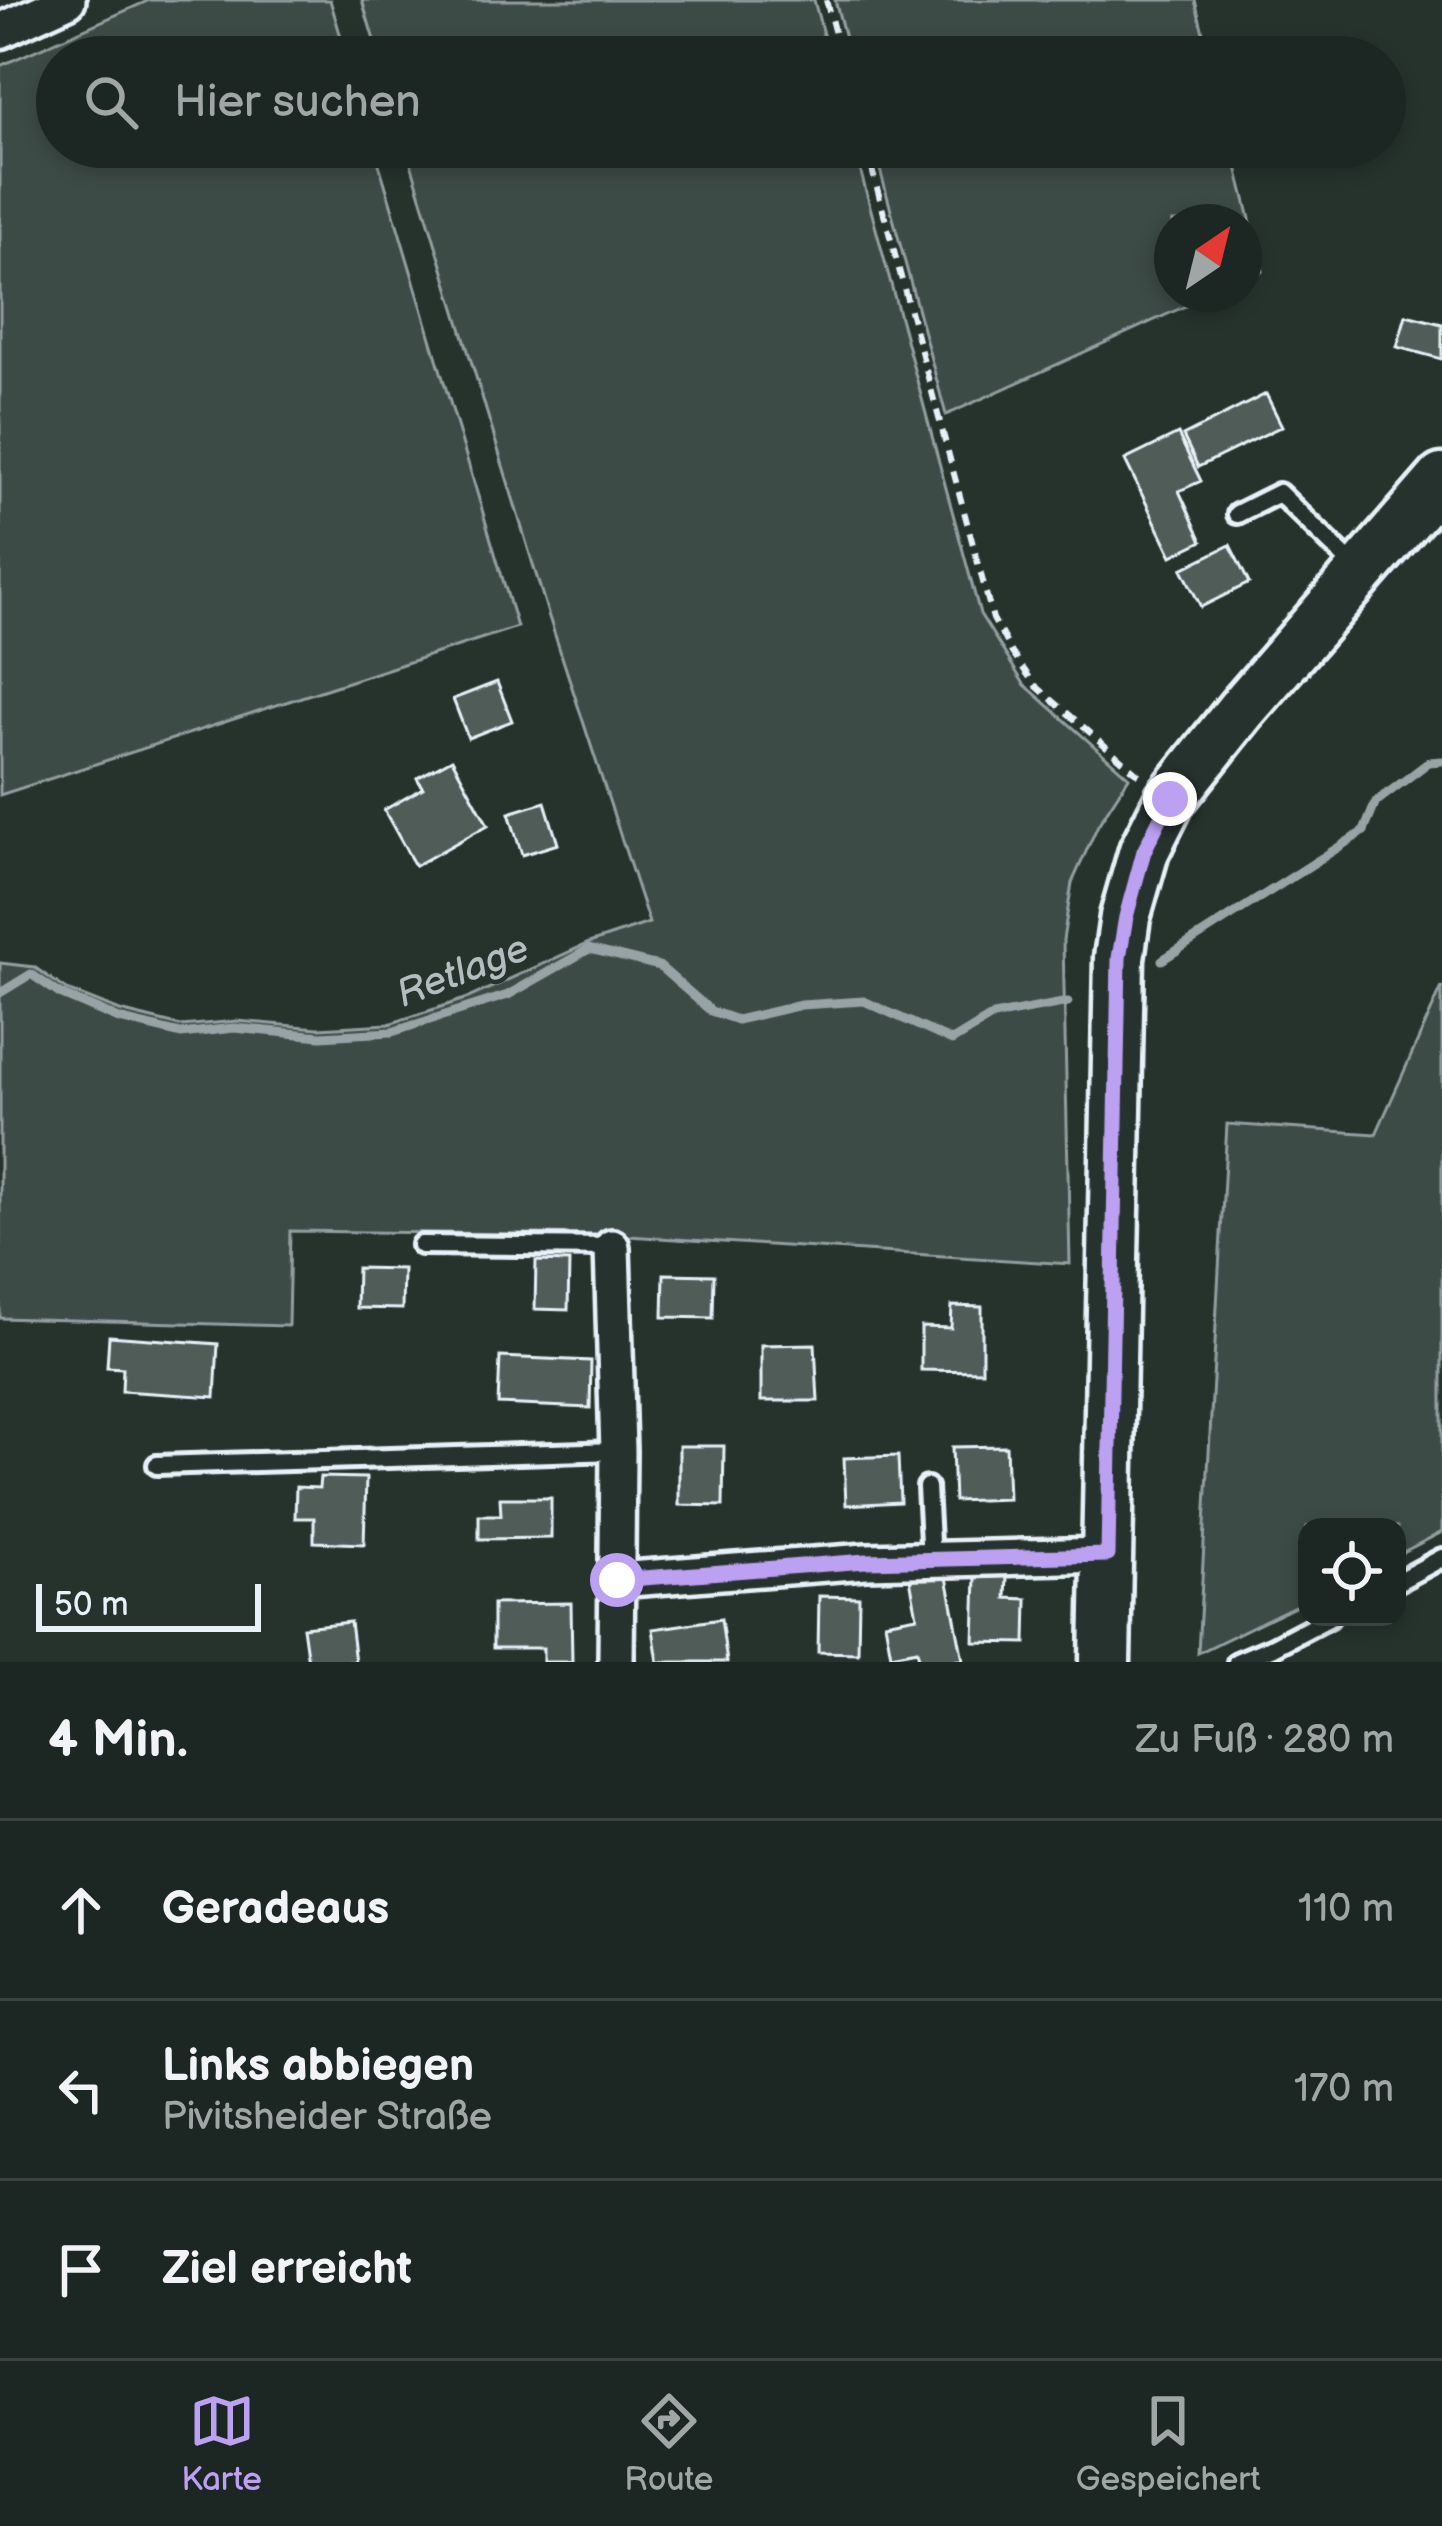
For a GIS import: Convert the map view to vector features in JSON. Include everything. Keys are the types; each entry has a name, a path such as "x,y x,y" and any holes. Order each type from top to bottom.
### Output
{"main road":[{"path":"1105,1662 1119,958 1144,851 1170,799 1241,710 1442,479"}],"street":[{"path":"0,31 68,0"},
{"path":"612,1247 618,1451 616,1662"},
{"path":"617,1580 866,1561 1108,1555"}],"lane":[{"path":"1237,514 1279,493 1362,574"},
{"path":"421,1245 612,1247"},
{"path":"157,1465 618,1451"},
{"path":"927,1486 931,1560"},
{"path":"1406,1577 1442,1558"},
{"path":"1237,1662 1313,1626"}],"path":[{"path":"826,0 836,36"},
{"path":"872,168 993,619 1035,685 1170,799"}],"shaded area":[{"path":"150,0 330,0 341,36 68,36"},
{"path":"362,0 814,0 823,36 373,36"},
{"path":"835,0 1195,0 1204,36 844,36"},
{"path":"36,50 36,168 380,168 517,627 0,795 0,66"},
{"path":"412,168 860,168 980,614 1024,684 1129,777 1098,825 1072,883 1063,940 1070,1264 612,1235 290,1231 288,1326 0,1318 0,963 34,967 67,990 120,1011 181,1026 237,1021 318,1028 389,1024 468,998 589,943 649,923 549,617"},
{"path":"880,168 1237,168 1246,204 1154,204 1154,312 1172,312 946,415"},
{"path":"1442,987 1442,1532 1406,1550 1406,1518 1298,1518 1298,1604 1198,1653 1227,1124 1376,1134"}],"building":[{"path":"1406,315 1442,324 1442,359 1397,347"},
{"path":"1266,394 1282,426 1198,467 1183,436"},
{"path":"1178,434 1201,481 1179,491 1202,541 1172,556 1125,460"},
{"path":"1230,545 1249,583 1201,607 1182,569"},
{"path":"497,682 512,721 468,738 453,699"},
{"path":"452,759 488,825 415,866 384,810 423,788 417,778"},
{"path":"545,802 558,844 522,855 509,813"},
{"path":"536,1261 569,1262 568,1310 535,1309"},
{"path":"357,1268 403,1269 402,1309 356,1308"},
{"path":"664,1274 714,1275 713,1318 663,1317"},
{"path":"952,1306 982,1307 982,1371 921,1370 921,1327 951,1328"},
{"path":"109,1336 218,1344 215,1397 122,1391 123,1368 107,1367"},
{"path":"815,1344 818,1401 761,1401 761,1345"},
{"path":"500,1357 591,1361 590,1408 498,1404"},
{"path":"679,1446 724,1446 723,1506 679,1505"},
{"path":"1006,1446 1008,1499 954,1501 952,1447"},
{"path":"898,1456 900,1502 846,1505 844,1458"},
{"path":"320,1477 366,1478 364,1544 314,1542 314,1518 295,1518 296,1487 319,1488"},
{"path":"500,1498 551,1498 551,1538 479,1539 479,1515 501,1515"},
{"path":"946,1572 963,1660 920,1662 917,1650 891,1655 885,1622 917,1616 910,1579"},
{"path":"976,1575 1007,1576 1006,1598 1027,1599 1026,1643 974,1642"},
{"path":"819,1596 859,1597 858,1653 818,1652"},
{"path":"571,1603 572,1662 543,1662 543,1648 493,1648 493,1604"},
{"path":"721,1619 727,1662 658,1662 653,1629"},
{"path":"350,1622 355,1662 308,1662 303,1627"}],"waterway":[{"name":"Retlage","path":"1162,960 1364,831 1376,802 1429,762 1442,761"},
{"name":"Retlage","path":"0,993 31,974 60,994 119,1019 181,1034 234,1028 321,1036 392,1032 508,995 589,949 659,966 711,1011 737,1020 801,1005 864,1001 952,1041 993,1016 1068,1002"}],"route":[{"path":"617,1580 866,1561 1108,1555 1119,958 1144,851 1170,799"}]}
